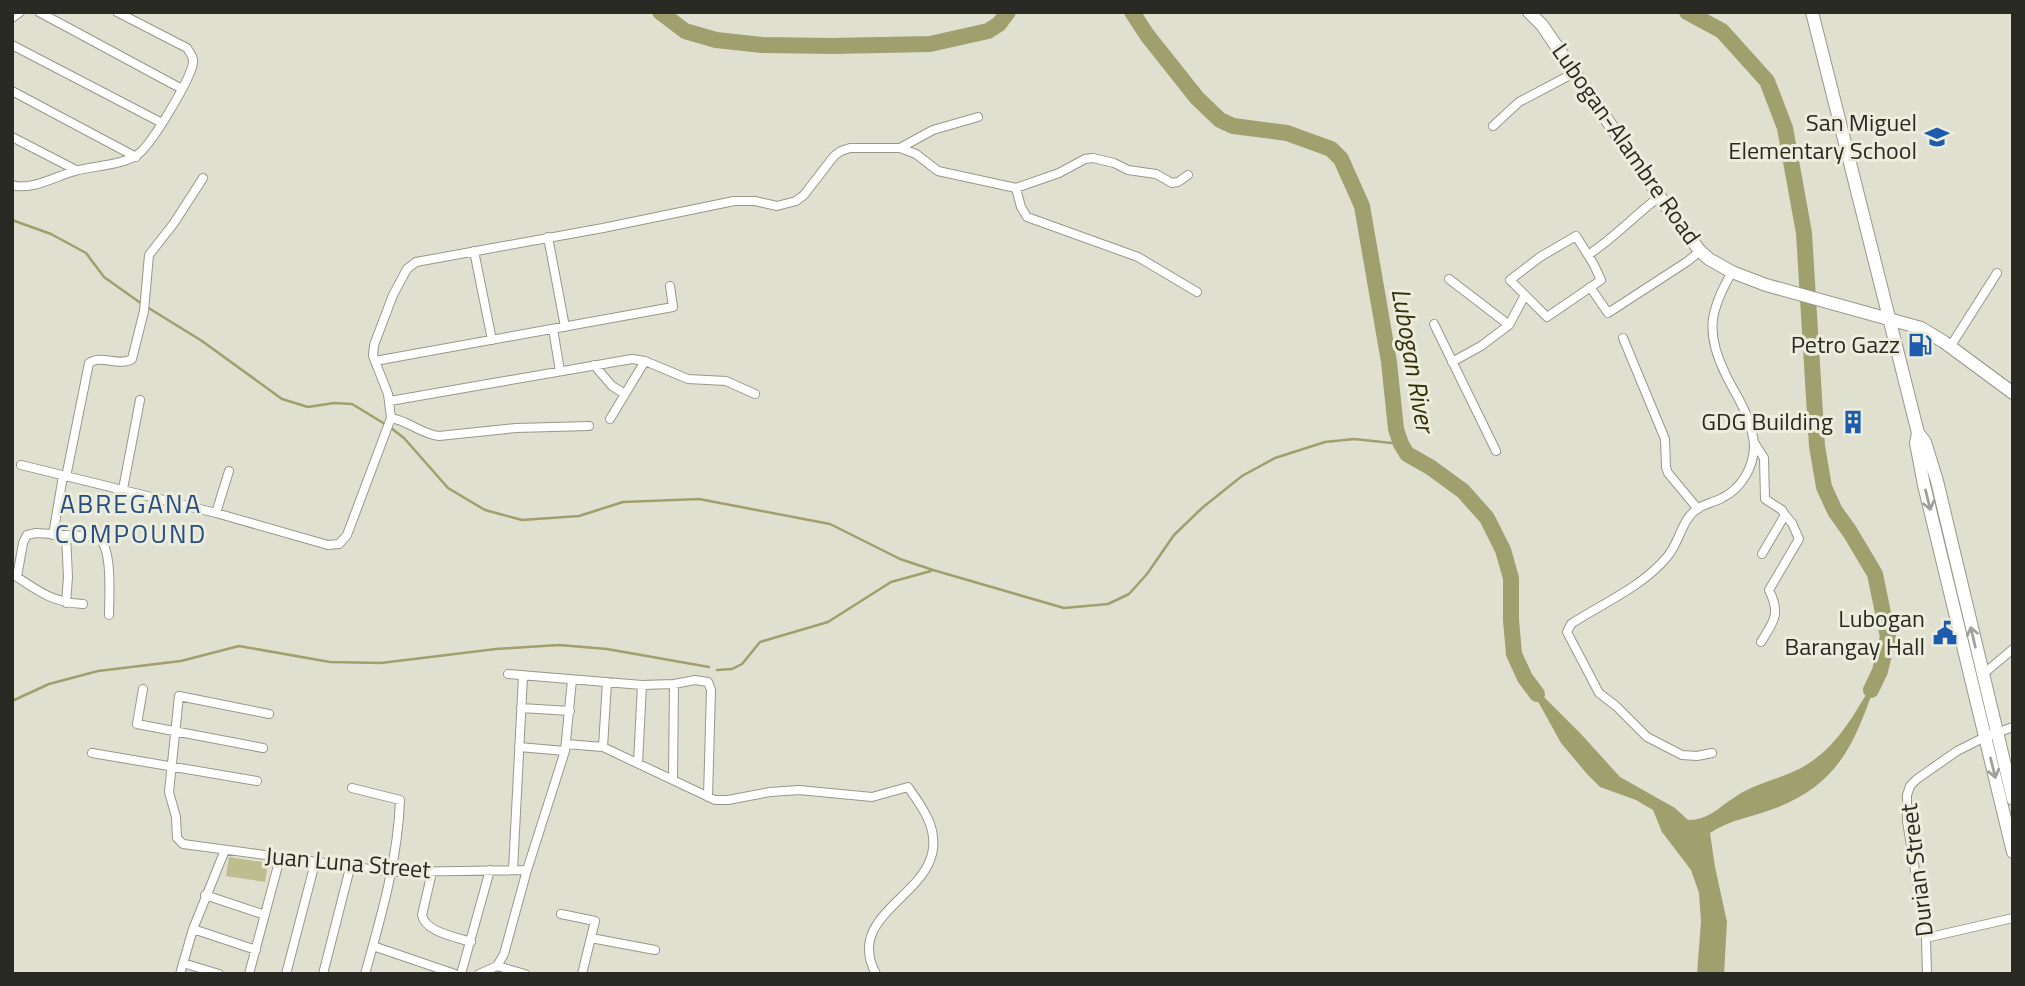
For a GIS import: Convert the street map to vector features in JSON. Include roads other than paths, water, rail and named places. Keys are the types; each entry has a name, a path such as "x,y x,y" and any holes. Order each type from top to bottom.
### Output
{"main road":[{"name":"Lubogan-Alambre Road","path":"1529,12 1542,24 1659,197 1700,251 1732,272 1785,290 1920,328 1950,346 2013,393"},
{"path":"1812,12 1918,433 1925,442 1937,481 1982,676 2003,732 2013,852"},
{"path":"1918,433 1916,443 1924,485 2003,732 2013,799"}],"street":[{"path":"12,18 20,12"},
{"path":"39,12 181,89"},
{"path":"12,185 23,187 76,170 136,157 145,149 162,123 193,62 192,55 187,48 117,12"},
{"path":"12,44 162,123"},
{"path":"1493,125 1519,102 1574,73"},
{"path":"12,91 136,157"},
{"path":"900,148 933,130 978,117"},
{"path":"12,137 76,170"},
{"path":"21,465 216,513 328,545 339,544 347,535 391,418 390,401 373,351 376,337 407,269 423,260 734,201 788,205 804,195 827,163 841,150 850,148 900,148 916,154 938,171 1016,188 1059,173 1085,159 1102,159 1128,170 1156,174 1172,183 1188,174"},
{"path":"53,535 89,363 95,359 125,362 132,359 144,311 149,255 203,178"},
{"path":"1016,188 1027,217 1138,257 1198,292"},
{"path":"1588,255 1611,240 1633,217 1659,197"},
{"path":"1576,236 1588,255 1601,280 1547,317 1510,280 1555,247 1576,236"},
{"path":"548,237 565,327"},
{"path":"474,251 492,340"},
{"path":"1590,287 1608,313 1700,251"},
{"path":"1732,272 1715,305 1712,328 1718,356 1745,409 1755,444 1764,458 1765,499 1782,510 1799,539 1769,590 1775,603 1776,619 1761,642"},
{"path":"1950,346 1997,273"},
{"path":"1449,279 1509,325"},
{"path":"375,361 673,307 670,286"},
{"path":"1452,362 1481,346 1509,325 1525,295"},
{"path":"1434,324 1496,451"},
{"path":"553,329 560,370"},
{"path":"1623,338 1665,439 1668,472 1698,509"},
{"path":"390,401 632,359 645,361 688,379 719,380 755,394"},
{"path":"610,419 645,361"},
{"path":"594,365 612,386 625,394"},
{"path":"122,489 140,400"},
{"path":"391,418 408,422 430,435 439,436 516,428 589,426"},
{"path":"1712,753 1682,755 1647,737 1599,693 1567,632 1571,624 1641,581 1675,546 1685,522 1698,509 1736,488 1751,463 1755,444"},
{"path":"216,513 229,471"},
{"path":"1762,554 1784,515"},
{"path":"83,604 49,598 15,578 27,535 98,537 104,543 107,555 109,615"},
{"path":"66,535 66,603"},
{"path":"1982,676 2013,649"},
{"path":"508,674 642,685 703,680 710,685 708,797"},
{"path":"513,870 523,676"},
{"path":"479,974 497,966 504,954 527,870 566,748 572,680"},
{"path":"603,747 607,682"},
{"path":"673,780 674,684"},
{"path":"639,763 642,685"},
{"path":"143,689 137,724 263,748"},
{"path":"172,767 179,696 270,715"},
{"path":"521,708 570,711"},
{"name":"Durian Street","path":"1927,974 1926,938 1907,821 1907,794 1910,786 1925,772 2003,732"},
{"path":"519,747 603,747 708,797 728,800 799,790 872,797 908,787 929,820 933,853 928,868 917,884 882,914 873,929 868,948 876,974"},
{"path":"92,753 257,781"},
{"name":"Juan Luna Street","path":"172,767 169,792 176,817 177,838 183,844 391,872 527,870"},
{"path":"352,788 400,800 398,835 391,872 365,974"},
{"path":"180,974 205,895 225,849"},
{"path":"249,974 280,858"},
{"path":"286,974 316,863"},
{"path":"323,974 350,867"},
{"path":"461,974 490,870"},
{"path":"432,872 422,915 423,922 429,927 471,942"},
{"path":"205,895 265,915"},
{"path":"561,914 595,921 582,974"},
{"path":"1926,938 2013,918"},
{"path":"193,929 256,950"},
{"path":"591,938 655,950"},
{"path":"373,946 455,974"},
{"path":"183,962 219,974"},
{"path":"497,966 523,974"}],"waterway":[{"name":"Lubogan River","path":"660,12 685,31 716,40 762,45 832,46 930,44 988,31 999,24 1008,12"},
{"name":"Lubogan River","path":"1132,12 1197,98 1220,120 1233,126 1287,133 1331,149 1341,159 1362,206 1389,362 1396,429 1401,444 1407,454 1463,491 1487,518 1503,550 1511,578 1514,654 1525,678 1537,694"},
{"path":"1687,12 1722,31 1767,81 1785,128 1804,233 1817,446 1824,487 1835,511 1875,574 1888,637 1880,671 1871,690"},
{"path":"12,220 51,234 86,253 104,277 142,304"},
{"path":"147,307 202,341 282,399 308,407 334,403 352,404 385,424"},
{"path":"391,428 404,438 448,488 485,510 522,520 579,516 623,502 699,499 830,524 900,559 1064,608 1108,604 1129,594 1147,574 1174,535 1202,508 1242,476 1275,458 1325,442 1354,439 1401,444"},
{"path":"717,670 732,669 742,664 760,642 828,622 891,582 931,571"},
{"path":"12,701 49,684 98,671 181,661 239,646 330,662 381,663 496,649 559,645 607,649 709,667"}],"place":[{"name":"San Miguel Elementary School","path":"1937,137"},
{"name":"Petro Gazz","path":"1920,345"},
{"name":"GDG Building","path":"1853,422"},
{"name":"Lubogan Barangay Hall","path":"1945,633"}],"district":[{"name":"ABREGANA COMPOUND","path":"131,519"}]}
